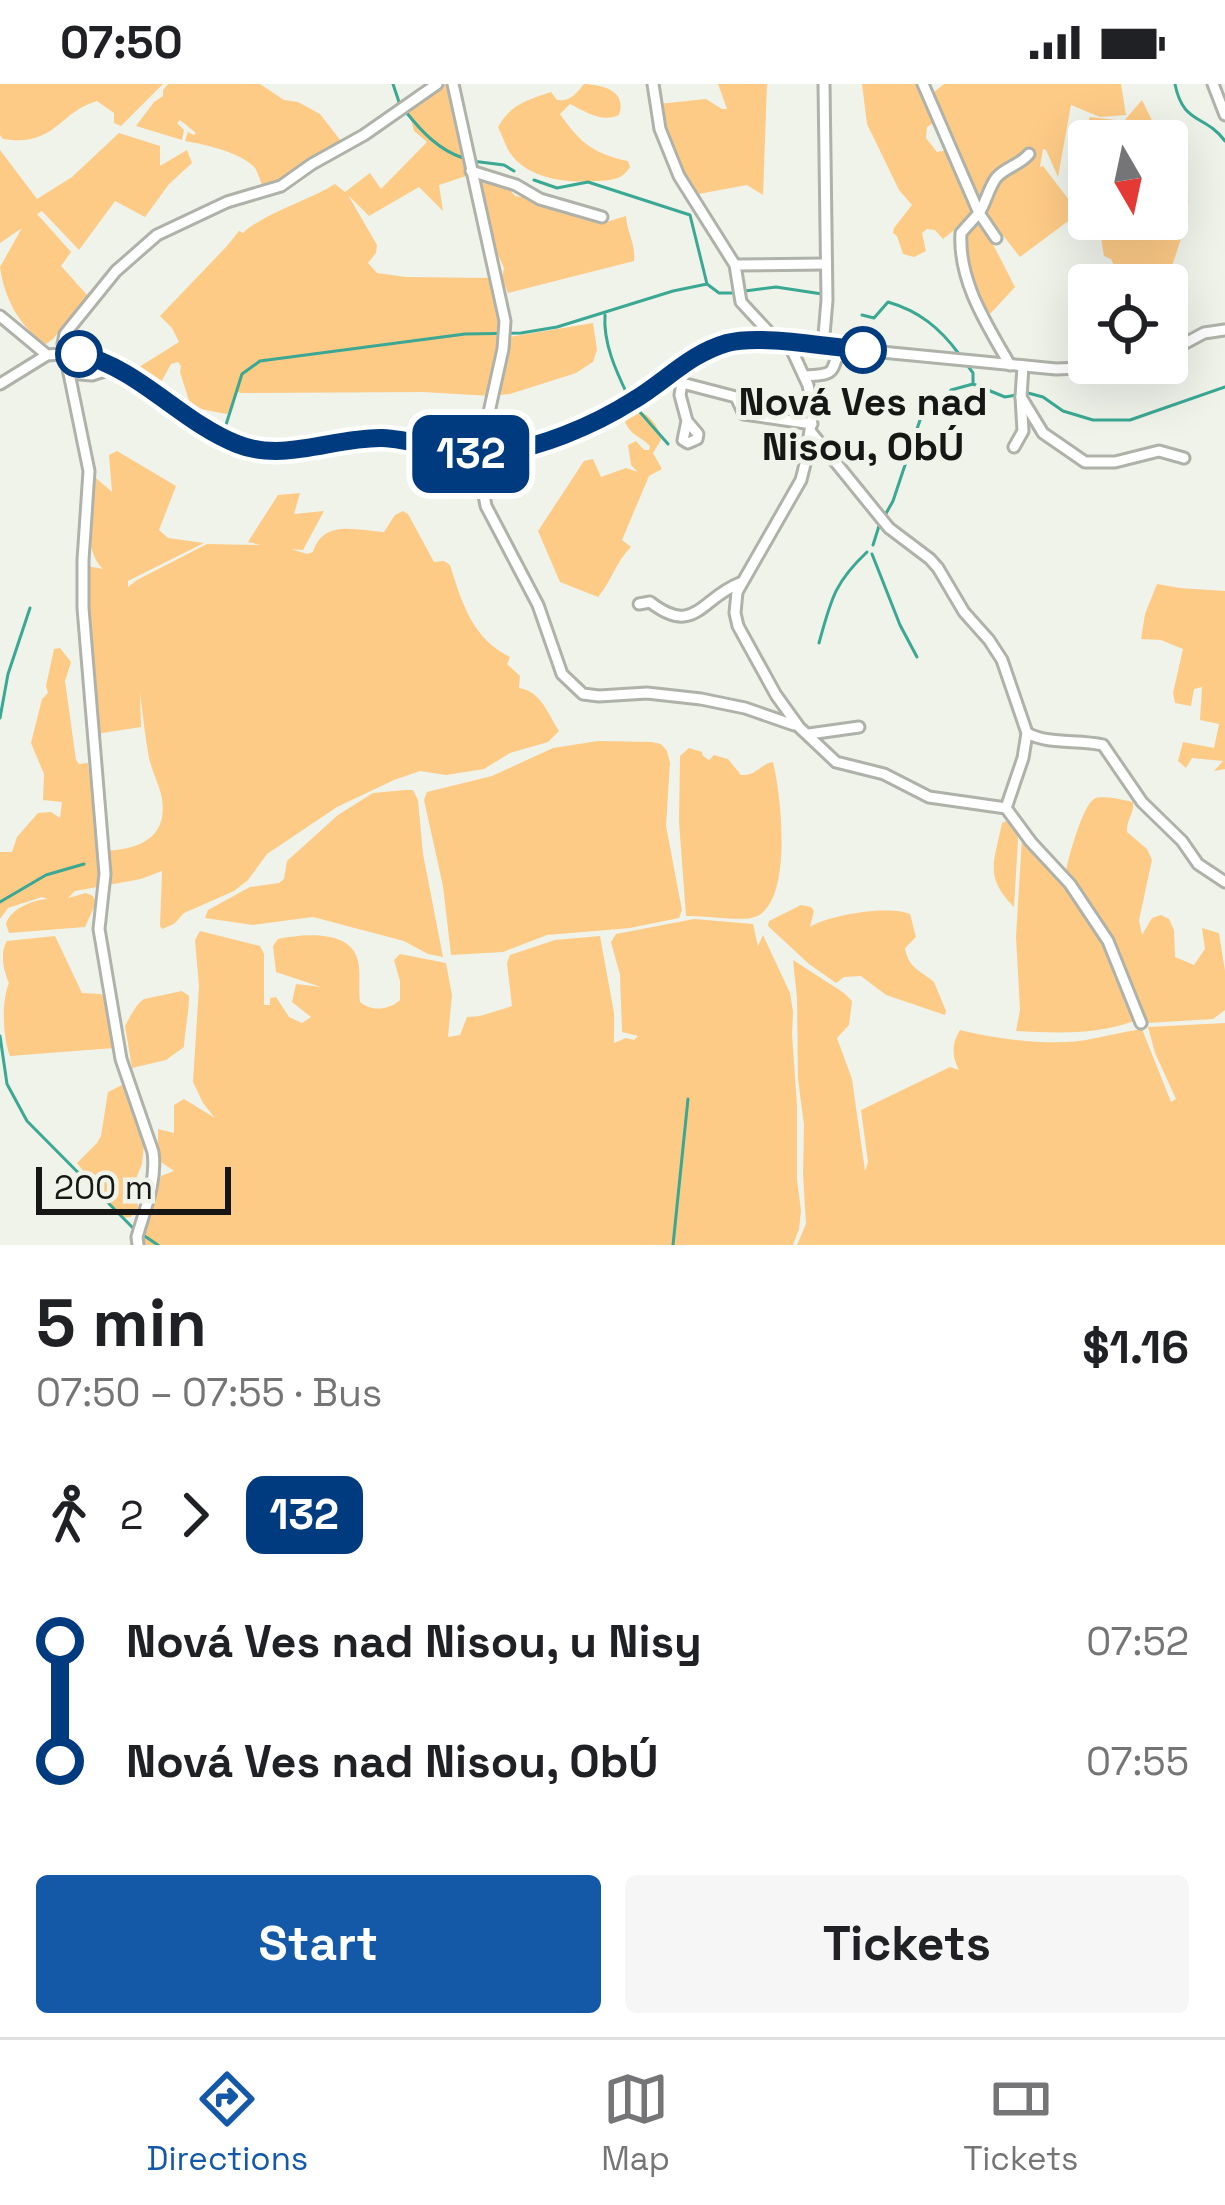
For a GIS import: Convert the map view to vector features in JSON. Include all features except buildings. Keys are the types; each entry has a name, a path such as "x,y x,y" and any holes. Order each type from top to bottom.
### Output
{"street":[{"path":"138,1237 155,1165 121,1059 99,929 105,874 83,608 88,471 62,344 83,309 116,271 157,236 227,202 281,186 437,84"},
{"path":"453,84 505,321 478,462 486,506 530,587 558,669 568,683 583,694 647,693 700,699 785,717 843,765 884,774 929,797 1006,808 1070,884 1108,941 1141,1023"},
{"path":"653,84 668,154 735,265 738,293 751,316 783,343 812,397 812,428 801,480 740,583 734,608 738,626 785,717"},
{"path":"823,347 827,296 824,84"},
{"path":"923,84 979,213 996,238"},
{"path":"1213,84 1225,115"},
{"path":"1010,365 980,313 964,264 961,233 987,202 995,178 1029,154"},
{"path":"471,171 602,217"},
{"path":"735,265 825,264"},
{"path":"0,316 47,355"},
{"path":"1188,342 1225,330"},
{"path":"0,384 47,355 86,355 204,427 249,448 298,450 385,438 456,454 481,454 553,440 635,400 700,353 731,341 1068,367"},
{"path":"804,376 829,375 839,348"},
{"path":"1014,447 1023,430 1023,366"},
{"path":"69,373 92,375 114,368"},
{"path":"670,372 682,383 736,397 744,414 812,428 889,528 938,568 964,612 1002,660 1027,733 1006,808"},
{"path":"682,383 680,394 688,421"},
{"path":"1021,397 1046,436 1085,462 1115,462 1159,452 1184,458"},
{"path":"639,604 650,602 683,618 697,614 740,583"},
{"path":"804,731 859,727"},
{"path":"1027,733 1044,740 1102,745 1142,802 1198,864 1225,882"}],"shaded area":[{"path":"0,84 163,84 121,126 114,123 114,113 97,101 45,134 21,140 0,135"},
{"path":"168,84 260,84 320,114 341,141 263,188 255,168 242,158 185,141 188,132 196,133 180,120 182,140 136,126"},
{"path":"446,84 469,175 439,185 443,211 419,187 369,216 348,195 377,245 368,263 377,273 406,277 494,278 501,329 509,337 593,323 597,350 593,362 576,373 491,396 236,391 226,414 191,407 178,362 171,364 159,386 136,369 179,342 160,316 239,231 335,184 345,192 370,173 381,189 427,142 414,131 408,108"},
{"path":"584,84 617,95 619,115 600,117 570,104 560,114 589,146 628,161 627,171 612,180 574,181 538,174 518,162 498,127 503,119 514,108 551,92 557,100 566,100"},
{"path":"718,84 767,84 763,195 747,185 693,195 663,128 658,104 706,99 727,109"},
{"path":"862,84 921,84 937,121 927,127 926,138 937,152 948,150 975,214 943,239 927,229 922,233 926,251 914,257 903,254 893,233 912,205 899,190 867,124"},
{"path":"944,84 1121,84 1126,115 1100,117 1071,105 1058,177 1043,149 1040,167 1068,199 1068,221 1020,257 983,210 933,93"},
{"path":"1142,100 1152,120 1125,120"},
{"path":"119,133 160,146 160,166 187,150 192,163 145,217 115,201 79,250 42,211 37,214 71,252 61,266 88,296 46,344 21,320 2,278 0,267 22,228 0,243 0,150 37,199 72,177"},
{"path":"477,174 507,186 515,196 597,222 626,216 634,261 508,293"},
{"path":"982,223 1015,287 990,314 970,279 963,238 965,231"},
{"path":"1101,240 1180,240 1172,264 1113,264 1104,256"},
{"path":"633,409 658,429 661,440 653,453 662,469 649,476 622,540 631,547 598,597 560,582 538,531 584,461 593,459 601,477 626,468 638,472 631,465 628,445 636,441 644,450 650,446 625,423 623,416"},
{"path":"117,451 176,486 159,530 168,538 204,543 128,581 128,587 207,544 261,545 248,542 278,495 300,493 294,514 324,511 303,550 291,549 307,554 332,531 384,532 403,511 434,562 450,565 477,630 510,657 507,664 520,676 519,688 538,698 559,731 548,742 510,753 484,769 446,775 420,771 337,807 267,854 234,891 184,913 162,929 162,871 75,891 68,898 86,893 96,903 85,927 9,933 6,924 13,913 48,899 42,897 8,908 0,919 0,852 12,852 17,837 38,813 51,812 60,818 62,802 43,800 44,774 31,743 42,699 48,693 54,649 60,648 71,662 65,681 76,760 88,763 98,851 125,849 148,840 161,822 161,794 149,758 140,693 141,727 96,734 85,612 87,566 103,569 92,550 91,513 96,478 112,492 109,455"},
{"path":"1157,584 1225,591 1225,769 1214,771 1223,761 1192,758 1186,768 1178,761 1183,742 1214,748 1219,724 1200,720 1202,687 1194,689 1191,706 1175,703 1183,649 1161,640 1141,639"},
{"path":"598,741 651,742 667,751 666,826 682,910 679,918 630,928 547,935 503,952 451,955 443,886 424,800 427,792 492,776 553,748"},
{"path":"689,748 709,760 714,755 728,759 741,775 773,762 781,823 779,873 765,910 751,918 686,916 680,756"},
{"path":"413,790 443,957 404,941 313,917 253,925 205,918 208,910 250,887 279,883 287,861 338,815 373,793"},
{"path":"1114,798 1133,802 1127,832 1152,860 1139,920 1142,935 1152,918 1169,919 1175,957 1194,965 1205,949 1202,928 1219,933 1225,1010 1213,1019 1144,1021 1066,872 1090,803"},
{"path":"1006,821 1017,830 1018,840 1014,907 998,886 994,868"},
{"path":"1022,838 1058,874 1091,922 1118,973 1134,1021 1091,1031 1016,1031"},
{"path":"801,905 814,911 810,927 859,913 910,914 916,937 905,948 907,955 934,982 945,1015 886,995 861,976 844,977 836,983 809,964 768,926 769,921"},
{"path":"694,919 753,924 758,946 763,935 790,993 801,1211 793,1245 144,1245 142,1238 161,1176 174,1171 158,1160 158,1129 174,1133 174,1105 184,1099 215,1118 193,1082 199,986 195,940 200,931 260,946 264,1005 276,997 289,1017 302,1023 311,1017 292,1002 296,984 321,987 276,972 273,946 278,939 312,935 346,943 358,961 360,1002 375,1008 400,1000 394,960 400,954 446,963 452,995 448,1037 460,1035 467,1017 512,1006 510,955 555,940 600,936 614,1013 614,1043 638,1036 622,1032 620,975 611,942 616,934"},
{"path":"55,936 82,993 105,998 114,1048 10,1056 4,1020 9,983 3,961 5,945"},
{"path":"793,960 852,1001 849,1025 837,1038 852,1079 865,1171 861,1110 950,1067 959,1070 954,1050 960,1030 1056,1042 1142,1029 1171,1102 1176,1099 1148,1027 1225,1023 1225,1245 797,1245 806,1224"},
{"path":"182,991 189,996 184,1047 166,1060 132,1068 125,1026 133,1011 144,999"},
{"path":"124,1084 144,1143 135,1181 138,1208 131,1217 121,1218 77,1163 101,1136 108,1092"}],"waterway":[{"path":"393,84 400,105"},
{"path":"1175,84 1189,113 1225,141"},
{"path":"406,112 432,140 463,158"},
{"path":"472,161 514,171"},
{"path":"534,180 557,188 588,182 690,215 707,284 719,293 736,293"},
{"path":"224,431 242,374 260,361 557,327 707,284"},
{"path":"745,291 776,287 822,294"},
{"path":"862,315 874,318 888,302 910,310 959,354"},
{"path":"605,315 608,346 628,396"},
{"path":"965,362 973,373 973,384 1005,397 1028,393 1043,397 1063,411 1093,420 1130,420 1225,387"},
{"path":"944,402 951,390 973,384"},
{"path":"633,404 668,444"},
{"path":"884,517 922,414"},
{"path":"873,545 879,526"},
{"path":"819,643 835,593 867,552"},
{"path":"872,554 917,657"},
{"path":"0,718 8,674 30,608"},
{"path":"0,902 46,875 84,864"},
{"path":"0,1036 7,1084 27,1121 135,1230"},
{"path":"673,1245 688,1099"},
{"path":"143,1235 158,1245"}],"bus line":[{"name":"132","path":"79,354 128,375 204,427 249,448 298,450 385,438 456,454 494,454 553,440 635,400 700,353 731,341 863,350"}],"place":[{"name":"Nová Ves nad Nisou, ObÚ","path":"863,350"}]}
